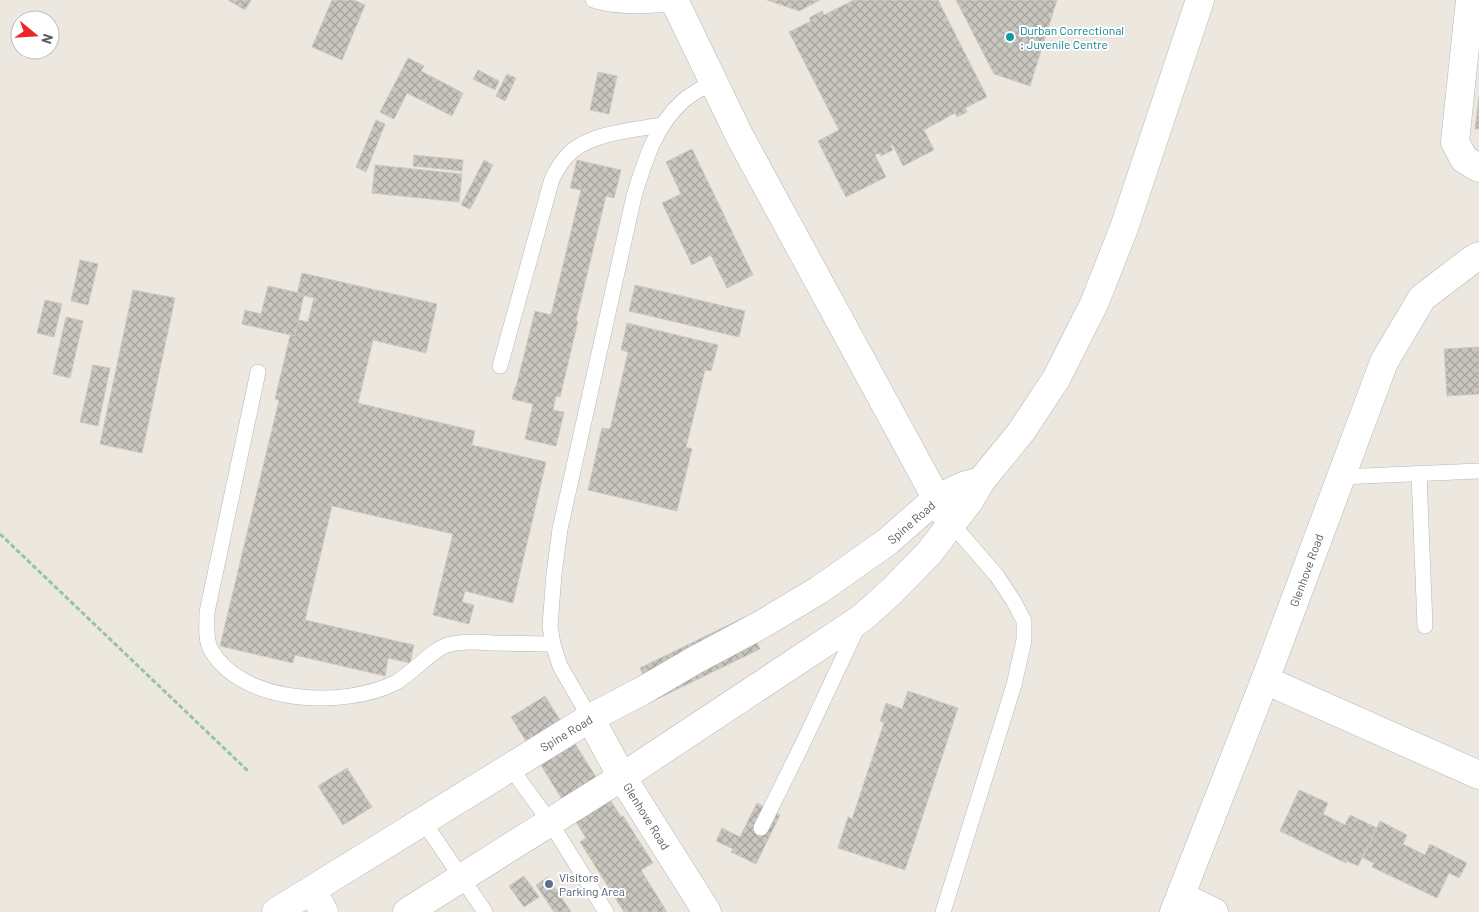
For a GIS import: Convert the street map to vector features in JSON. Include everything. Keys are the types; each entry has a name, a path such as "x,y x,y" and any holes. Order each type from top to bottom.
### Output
{"street":[{"path":"407,912 622,777 862,618 929,553 970,500 981,481 1021,432 1056,379 1094,304 1124,228 1200,0"},
{"path":"1470,0 1455,142 1464,159 1479,168"},
{"path":"675,2 740,137 936,499 952,524"},
{"name":"Glenhove Road","path":"1177,904 1265,680 1384,362 1422,298 1473,258 1479,256"},
{"name":"Spine Road","path":"276,912 318,901 423,821 590,718 764,623 819,590 887,542 936,499 963,486 981,481"},
{"path":"1265,680 1479,775"},
{"name":"Glenhove Road","path":"590,718 622,777 707,912"},
{"path":"1177,904 1214,912"}],"lane":[{"path":"593,0 633,6 675,2"},
{"path":"590,718 560,666 550,626 560,529 634,196 647,154 662,125 684,100 713,82"},
{"path":"500,366 552,179 566,156 583,143 616,133 662,125"},
{"path":"258,372 207,612 207,635 211,649 232,673 251,685 281,694 325,699 359,695 395,682 445,646 460,642 553,644"},
{"path":"1340,478 1479,471"},
{"path":"1419,474 1425,626"},
{"path":"943,912 1014,685 1024,640 1024,621 1014,602 997,576 952,524"},
{"path":"761,828 862,618"},
{"path":"510,768 550,822 606,912"},
{"path":"423,821 463,877 485,912"}],"path":[{"path":"0,534 249,772"}],"building":[{"path":"228,0 251,0 245,10"},
{"path":"332,0 354,0 365,5 342,60 312,47"},
{"path":"767,0 820,0 799,11"},
{"path":"854,0 938,0 987,97 965,108 967,112 957,117 955,113 924,130 934,150 903,166 893,145 891,146 893,150 881,156 879,153 875,155 886,177 846,197 818,141 839,130 789,32 811,21 809,18 822,11 824,15"},
{"name":"Durban Correctional : Juvenile Centre","path":"956,0 1057,0 1030,86 994,74"},
{"path":"408,58 424,66 421,71 463,93 452,116 407,93 394,119 380,112"},
{"path":"478,70 499,81 495,90 473,79"},
{"path":"598,72 617,76 609,114 590,110"},
{"path":"507,74 516,78 505,101 496,96"},
{"path":"1479,96 1479,129 1475,129"},
{"path":"376,120 385,124 366,172 356,167"},
{"path":"692,149 753,275 727,288 711,255 692,265 662,203 681,194 666,162"},
{"path":"414,155 463,160 462,171 413,166"},
{"path":"484,160 493,165 470,209 461,205"},
{"path":"577,160 621,170 614,198 606,196 576,320 578,321 560,397 556,396 553,410 564,412 556,446 525,439 533,404 512,399 535,311 551,315 581,190 570,188"},
{"path":"375,165 462,174 459,202 372,193"},
{"path":"80,260 98,264 88,305 71,301"},
{"path":"302,273 437,304 426,353 373,340 358,403 475,431 472,445 546,462 513,603 465,591 462,602 474,605 469,624 433,615 453,534 332,506 305,620 414,645 410,663 388,658 385,676 295,655 293,663 220,646 279,400 275,399 294,319 308,322 314,298 297,294"},
{"path":"635,285 745,311 739,337 629,311"},
{"path":"268,286 304,294 295,336 242,324 245,310 261,314"},
{"path":"133,290 175,298 142,453 100,444"},
{"path":"45,300 62,304 54,337 37,333"},
{"path":"66,317 83,321 70,378 53,374"},
{"path":"627,323 718,345 711,371 705,370 686,447 692,449 677,511 588,490 602,428 610,429 628,352 621,350"},
{"path":"1479,347 1479,394 1447,396 1444,349"},
{"path":"93,365 110,368 98,426 80,422"},
{"path":"745,617 760,649 655,700 640,668"},
{"path":"908,691 958,708 905,870 838,848 848,817 852,819 884,723 880,721 886,703 902,709"},
{"path":"545,696 621,817 623,816 653,863 641,870 667,912 624,912 580,842 586,838 511,717"},
{"path":"347,768 372,807 343,825 318,786"},
{"path":"1299,790 1328,803 1323,814 1345,825 1350,815 1377,828 1358,866 1347,861 1346,863 1280,831"},
{"path":"757,803 780,815 756,864 731,852 733,849 716,841 722,828 740,837"},
{"path":"1380,821 1407,835 1403,844 1425,855 1430,844 1467,863 1459,878 1449,873 1437,898 1372,867 1374,863 1363,858"},
{"path":"524,876 539,897 524,907 509,886"},
{"path":"548,877 571,912 554,912 536,885"}],"place":[{"name":"Durban Correctional : Juvenile Centre","path":"1010,37"},
{"name":"Visitors Parking Area","path":"549,884"}]}
